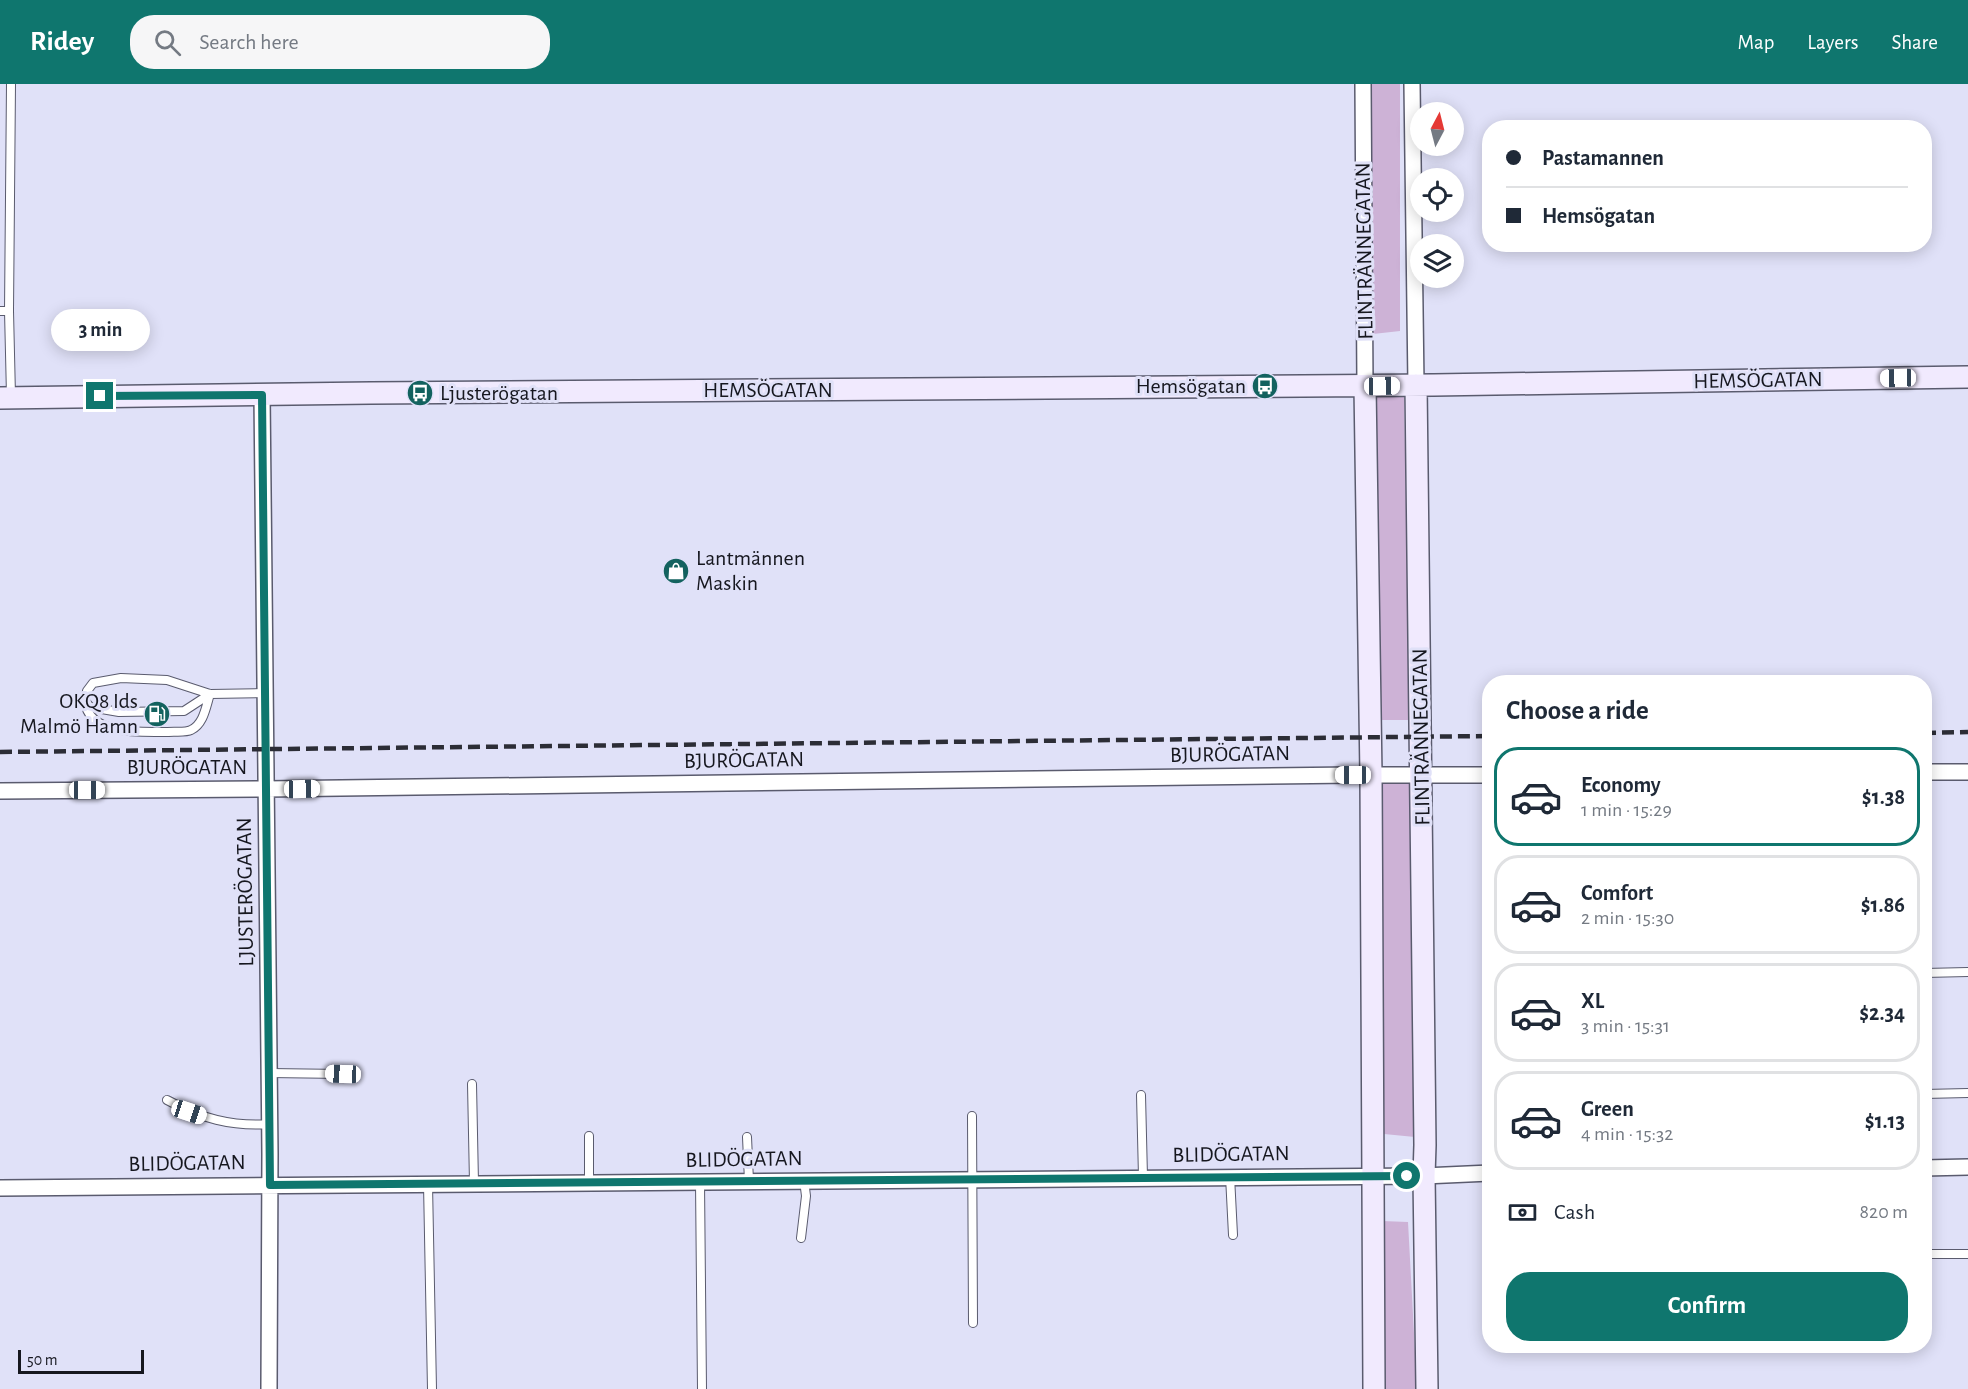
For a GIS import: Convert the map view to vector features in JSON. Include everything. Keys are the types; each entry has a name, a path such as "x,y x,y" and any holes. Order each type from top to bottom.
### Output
{"street":[{"name":"FLINTRÄNNEGATAN","path":"1363,84 1371,775 1374,1389"},
{"name":"FLINTRÄNNEGATAN","path":"1412,84 1427,1389"},
{"name":"HEMSÖGATAN","path":"5,398 1365,386 1968,377"},
{"name":"LJUSTERÖGATAN","path":"262,395 270,1124 269,1389"},
{"path":"1932,772 1968,772"},
{"name":"BJURÖGATAN","path":"0,791 1482,775"},
{"path":"1932,1168 1968,1167"},
{"name":"BLIDÖGATAN","path":"0,1188 973,1178 1424,1176 1482,1173"}],"lane":[{"path":"5,398 9,311 12,84"},
{"path":"0,311 9,311"},
{"path":"210,694 201,721 190,731 135,733 110,728 93,719 85,710 87,691 93,682 121,678 167,680 210,694 266,693"},
{"path":"85,701 90,707 119,712 184,711 210,694"},
{"path":"1932,973 1968,972"},
{"path":"269,1073 343,1074"},
{"path":"472,1084 474,1183"},
{"path":"1932,1094 1968,1093"},
{"path":"1141,1095 1143,1177"},
{"path":"167,1100 189,1112 213,1120 239,1125 270,1124"},
{"path":"972,1116 973,1323"},
{"path":"589,1136 589,1182"},
{"path":"747,1137 749,1181"},
{"path":"1230,1176 1233,1234"},
{"path":"801,1238 806,1196 804,1180"},
{"path":"700,1182 702,1389"},
{"path":"428,1184 432,1389"},
{"path":"1932,1254 1968,1254"}],"shaded area":[{"path":"1371,84 1400,84 1400,331 1373,334"},
{"path":"1375,395 1404,395 1410,720 1379,720"},
{"path":"1378,783 1411,783 1415,1137 1384,1134"},
{"path":"1382,1221 1408,1222 1417,1389 1383,1389"}],"railway":[{"path":"1932,733 1968,732"},
{"path":"0,752 1482,736"}],"place":[{"name":"Hemsögatan","path":"1265,386"},
{"name":"Ljusterögatan","path":"420,393"},
{"name":"Lantmännen Maskin","path":"676,571"},
{"name":"OKQ8 Ids Malmö Hamn","path":"157,714"}],"route":[{"path":"100,396 262,395 270,1185 1407,1176"}]}
